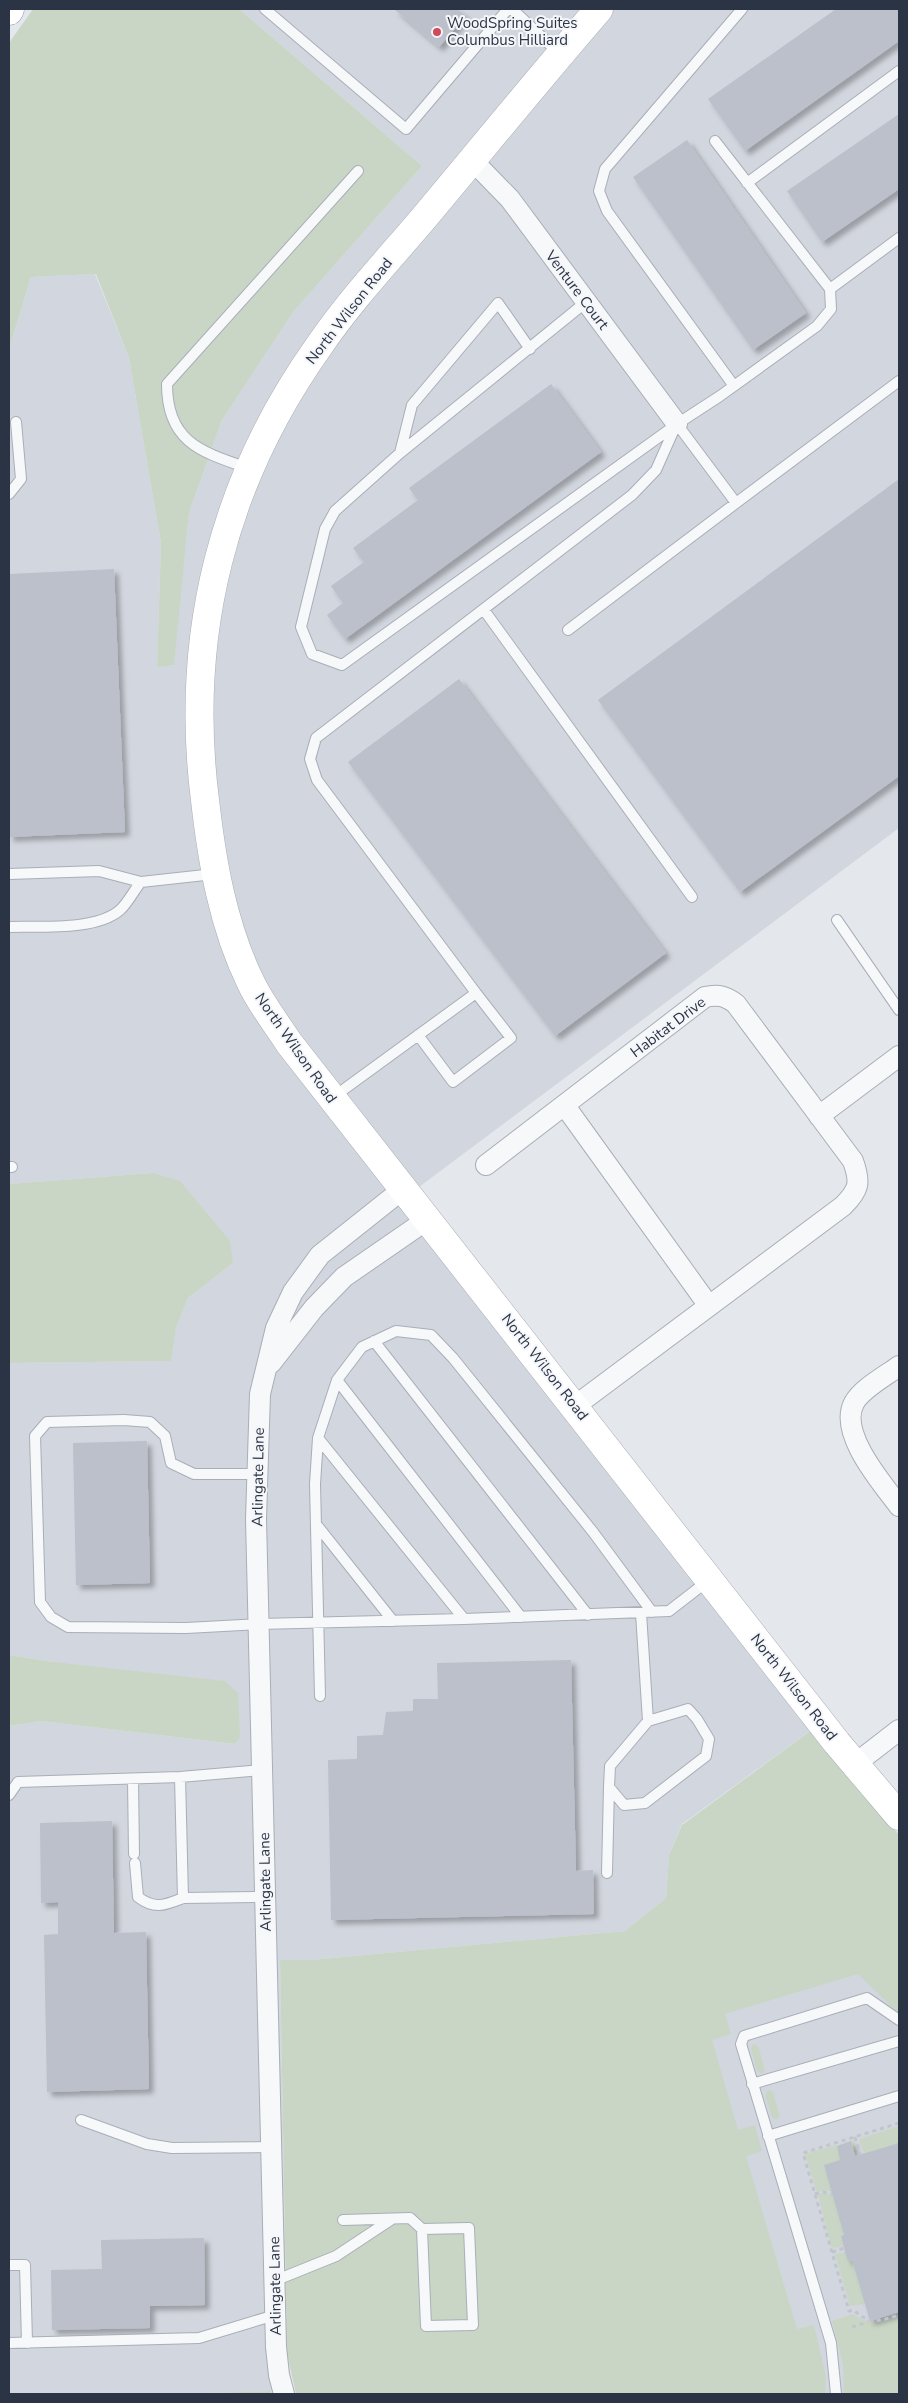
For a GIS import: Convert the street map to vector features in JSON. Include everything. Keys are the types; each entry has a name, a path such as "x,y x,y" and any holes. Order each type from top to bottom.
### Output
{"main road":[{"name":"North Wilson Road","path":"598,9 320,344 279,406 248,468 224,535 212,583 200,671 201,772 216,874 235,943 251,983 273,1019 331,1098 855,1764 899,1816"}],"street":[{"name":"Venture Court","path":"472,160 510,199 677,424"},
{"name":"Habitat Drive","path":"486,1166 705,996 716,995 727,998 736,1004 853,1161 859,1177 855,1194 843,1206 575,1406"},
{"path":"819,1116 899,1056"},
{"path":"565,1106 708,1306"},
{"name":"Arlingate Lane","path":"284,2394 279,2375 274,2281 259,1624 257,1474 260,1394 276,1328 292,1292 320,1255 403,1189"},
{"name":"Arlingate Lane","path":"266,1369 314,1308 344,1277 428,1219"},
{"path":"899,1366 869,1387 854,1403 852,1424 859,1451 899,1506"},
{"path":"855,1764 899,1730"}],"lane":[{"path":"265,9 406,129 508,9"},
{"path":"512,9 560,54"},
{"path":"734,386 608,212 599,191 604,169 742,9"},
{"path":"747,183 899,71"},
{"path":"586,302 400,453 335,511 325,529 301,627 312,654 342,665 677,424 734,386 817,326 831,309 830,289 715,141"},
{"path":"248,468 215,457 190,444 175,423 167,405 167,384 358,170"},
{"path":"830,289 899,238"},
{"path":"400,453 412,405 498,303 530,349"},
{"path":"568,630 899,381"},
{"path":"9,494 21,479 16,422"},
{"path":"677,424 736,503"},
{"path":"418,1035 453,1082 512,1038 476,993 317,780 310,759 316,738 632,495 656,470 677,424"},
{"path":"484,610 692,898"},
{"path":"9,874 99,872 141,882 216,874"},
{"path":"9,927 78,925 105,919 120,910 141,882"},
{"path":"837,920 899,1010"},
{"path":"331,1098 476,993"},
{"path":"320,1696 316,1524 318,1438 337,1380 362,1347 396,1331 431,1335 454,1358 593,1532 646,1613 648,1721"},
{"path":"374,1341 588,1615"},
{"path":"337,1380 521,1617"},
{"path":"257,1474 194,1474 171,1463 165,1436 150,1422 124,1420 47,1422 34,1436 40,1602 51,1617 68,1627 186,1628 259,1624 588,1615 669,1611 710,1580"},
{"path":"318,1438 464,1619"},
{"path":"316,1524 394,1621"},
{"path":"607,1873 610,1766 648,1721 688,1709 709,1738 706,1756 645,1803 624,1805 610,1787"},
{"path":"9,1795 18,1782 180,1777 262,1770"},
{"path":"180,1777 183,1898"},
{"path":"133,1779 134,1858 138,1897 148,1905 165,1905 183,1898 265,1897"},
{"path":"836,2394 831,2343 741,2044 744,2036 867,1998 899,2020"},
{"path":"752,2084 899,2041"},
{"path":"768,2136 899,2096"},
{"path":"81,2120 147,2144 172,2148 271,2147"},
{"path":"343,2220 410,2218 422,2229 469,2228 473,2325 426,2326 422,2229"},
{"path":"274,2281 336,2256 393,2219"},
{"path":"9,2265 25,2265 27,2343"},
{"path":"9,2343 199,2338 275,2315"}],"path":[{"path":"868,2322 854,2310 849,2312 803,2153 899,2123"},
{"path":"856,2137 860,2154"},
{"path":"815,2194 823,2192 832,2194"},
{"path":"832,2252 844,2248"},
{"path":"852,2327 868,2322 878,2322 899,2315"},
{"path":"862,2324 864,2328"}],"shaded area":[{"path":"239,9 899,9 899,828 407,1196 825,1720 682,1824 669,1855 666,1898 625,1931 311,1960 280,1961 287,2354 292,2385 271,2391 175,2394 9,2394 9,1726 41,1721 235,1744 240,1738 53,1662 9,1655 9,1363 170,1361 176,1328 188,1298 233,1263 152,1173 9,1184 9,349 31,277 95,274 129,358 161,543 157,667 173,665 189,513 222,420 294,311 422,166"},
{"path":"838,1900 899,1928 899,2394 773,2394 693,2032"}],"green space":[{"path":"33,9 239,9 422,166 294,311 222,420 189,513 174,665 157,667 161,543 129,358 96,274 31,277 9,349 9,43"},
{"path":"152,1173 180,1181 230,1241 233,1263 188,1298 176,1328 171,1361 9,1363 9,1184"},
{"path":"9,1655 53,1662 225,1681 238,1693 240,1738 235,1744 41,1721 9,1726"},
{"path":"813,1729 899,1835 899,2014 858,1974 725,2014 731,2034 712,2040 738,2130 755,2125 762,2151 746,2156 797,2329 814,2325 826,2377 825,2394 296,2394 287,2354 280,1960 311,1960 625,1931 666,1898 669,1855 682,1825"},
{"path":"753,2044 758,2046 765,2070 762,2074 757,2071 751,2049"},
{"path":"768,2090 773,2092 780,2116 777,2120 772,2118 765,2095"},
{"path":"899,2126 899,2149 897,2144 864,2153 859,2139"},
{"path":"854,2140 857,2152 854,2153 851,2141 837,2145 841,2160 824,2165 832,2192 828,2190 817,2192 805,2154"},
{"path":"818,2194 833,2195 844,2235 841,2236 843,2246 831,2247"},
{"path":"845,2252 848,2261 852,2260 865,2304 850,2306 835,2254"},
{"path":"853,2314 865,2321 876,2323 899,2317 899,2394 844,2394 843,2364 832,2321"},
{"path":"271,2391 272,2394 175,2394"}],"building":[{"name":"WoodSpring Suites Columbus Hilliard","path":"394,9 457,9 466,16 439,47"},
{"path":"836,9 899,9 899,41 745,151 708,99"},
{"path":"899,114 899,189 822,242 787,191"},
{"path":"687,140 806,313 753,350 633,177"},
{"path":"551,384 601,452 345,639 327,615 343,603 331,586 364,562 353,548 418,500 409,488"},
{"path":"899,479 899,776 740,892 598,700"},
{"path":"114,569 125,832 9,837 9,574"},
{"path":"459,679 666,953 555,1036 348,762"},
{"path":"147,1441 150,1583 76,1585 73,1443"},
{"path":"571,1660 576,1871 593,1870 594,1914 331,1920 328,1760 357,1759 357,1736 383,1735 386,1712 413,1711 413,1699 438,1699 437,1663"},
{"path":"112,1821 114,1933 146,1932 149,2089 47,2092 44,1935 58,1934 58,1902 41,1903 40,1823"},
{"path":"851,2141 855,2156 899,2143 899,2312 870,2321 852,2260 848,2261 845,2252 841,2236 844,2235 824,2165 840,2160 837,2146"},
{"path":"204,2238 205,2305 150,2306 150,2328 52,2330 51,2270 102,2269 101,2240"}],"place":[{"name":"WoodSpring Suites Columbus Hilliard","path":"437,32"}]}
